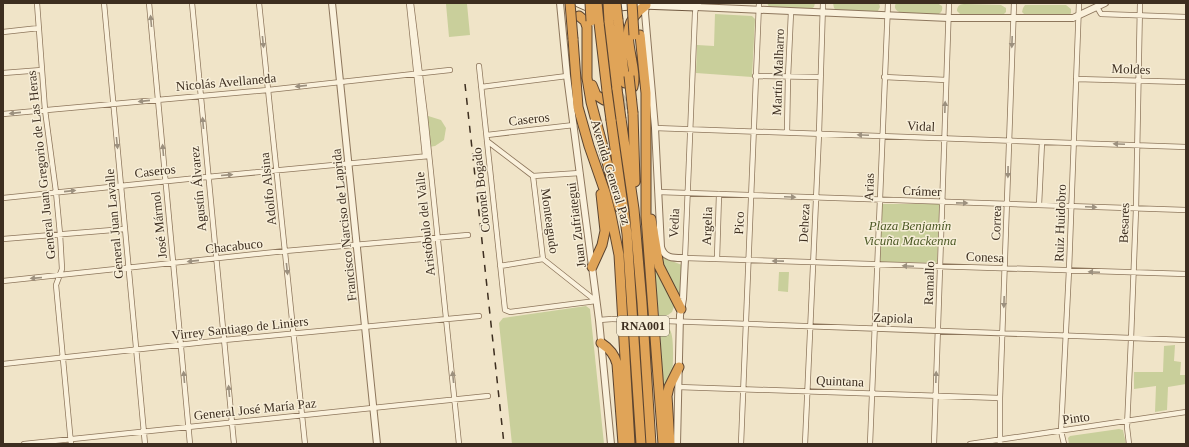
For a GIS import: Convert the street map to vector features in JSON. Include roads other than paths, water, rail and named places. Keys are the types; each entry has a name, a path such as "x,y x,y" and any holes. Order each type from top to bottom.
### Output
{"highway":[{"name":"Avenida General Paz","path":"565,3 575,39 578,107 592,158 612,215 619,255 630,444"},
{"path":"577,3 575,39 586,108 606,172 611,180"},
{"name":"Avenida General Paz","path":"597,3 595,22 607,91 627,234 641,444"},
{"path":"608,3 614,20 626,84"},
{"path":"632,3 637,35 639,86 634,97"},
{"path":"586,4 595,22 591,79 592,88 604,104 596,102 589,91"},
{"path":"614,20 618,5"},
{"name":"Avenida General Paz","path":"642,6 637,35 646,93 646,217 663,444"},
{"path":"634,209 635,148 628,116 624,27 629,16 642,6"},
{"path":"579,16 585,21 587,27 587,78 594,115 627,234"},
{"name":"Avenida General Paz","path":"628,116 651,444"},
{"path":"592,158 605,225 602,245 592,267"},
{"path":"645,165 657,259 661,271 681,309"},
{"path":"602,343 614,356 617,364 623,444"},
{"path":"670,444 667,396 669,387 679,367"}],"main road":[{"path":"577,3 586,4"},
{"path":"618,5 697,5"}],"street":[{"name":"General Juan Gregorio de Las Heras","path":"37,3 45,110 60,234 62,265 60,276 56,285 71,442"},
{"name":"General Juan Lavalle","path":"104,3 145,444"},
{"name":"José Mármol","path":"150,3 190,444"},
{"name":"Agustín Álvarez","path":"192,3 207,176 234,444"},
{"name":"Adolfo Alsina","path":"259,3 305,444"},
{"name":"Francisco Narciso de Laprida","path":"332,3 377,444"},
{"name":"Aristóbulo del Valle","path":"410,3 427,156 438,238 459,444"},
{"name":"Juan Zufriategui","path":"565,3 567,76 602,343 611,444"},
{"name":"Deheza","path":"806,444 823,3"},
{"name":"Arias","path":"870,444 888,3"},
{"name":"Ramallo","path":"934,444 949,3"},
{"name":"Correa","path":"999,442 1014,3"},
{"name":"Ruiz Huidobro","path":"1064,444 1061,431 1070,270 1073,143 1079,3"},
{"path":"697,5 759,6 791,12 888,16 949,18 1073,18 1105,3"},
{"name":"Besares","path":"1129,444 1127,422 1132,338 1140,3"},
{"name":"Vedia","path":"676,444 680,322 683,299 688,193 694,13 697,5"},
{"path":"642,6 645,13 655,128 658,192"},
{"name":"Pico","path":"741,444 759,6"},
{"path":"1097,7 1102,14 1186,17"},
{"name":"Martín Malharro","path":"787,132 791,12"},
{"path":"3,32 39,28"},
{"name":"Coronel Bogado","path":"479,66 505,310 510,312 596,301"},
{"path":"3,73 42,70"},
{"name":"Nicolás Avellaneda","path":"3,114 268,90 450,70"},
{"path":"481,87 567,76"},
{"path":"756,76 820,78"},
{"path":"884,77 946,80"},
{"name":"Moldes","path":"1076,79 1186,82"},
{"name":"Caseros","path":"486,135 574,125"},
{"name":"Vidal","path":"655,128 1186,147"},
{"name":"Monteagudo","path":"487,141 533,176 543,259 596,301"},
{"path":"1039,205 1042,142"},
{"name":"Caseros","path":"3,198 207,176 427,156"},
{"path":"533,176 580,173"},
{"name":"Crámer","path":"658,192 943,203 1186,210"},
{"name":"Conesa","path":"658,192 661,247 665,255 669,257 1186,274"},
{"name":"Argelia","path":"717,259 719,194"},
{"path":"3,239 125,229"},
{"name":"Chacabuco","path":"3,281 285,251 357,246 468,235"},
{"path":"500,266 543,259"},
{"name":"Virrey Santiago de Liniers","path":"3,364 224,340 479,316"},
{"name":"Zapiola","path":"599,320 612,319 938,330 1186,340"},
{"name":"Quintana","path":"678,387 1000,398"},
{"name":"General José María Paz","path":"24,444 71,442 188,426 488,396"},
{"name":"Pinto","path":"970,444 999,442 1186,412"}],"tunnel":[{"path":"604,100 617,101 628,94 633,87"},
{"path":"605,107 621,107 634,97"}],"railway":[{"path":"465,84 504,444"}],"park label":[{"name":"Plaza Benjamín Vicuña Mackenna","path":"910,232"}]}
